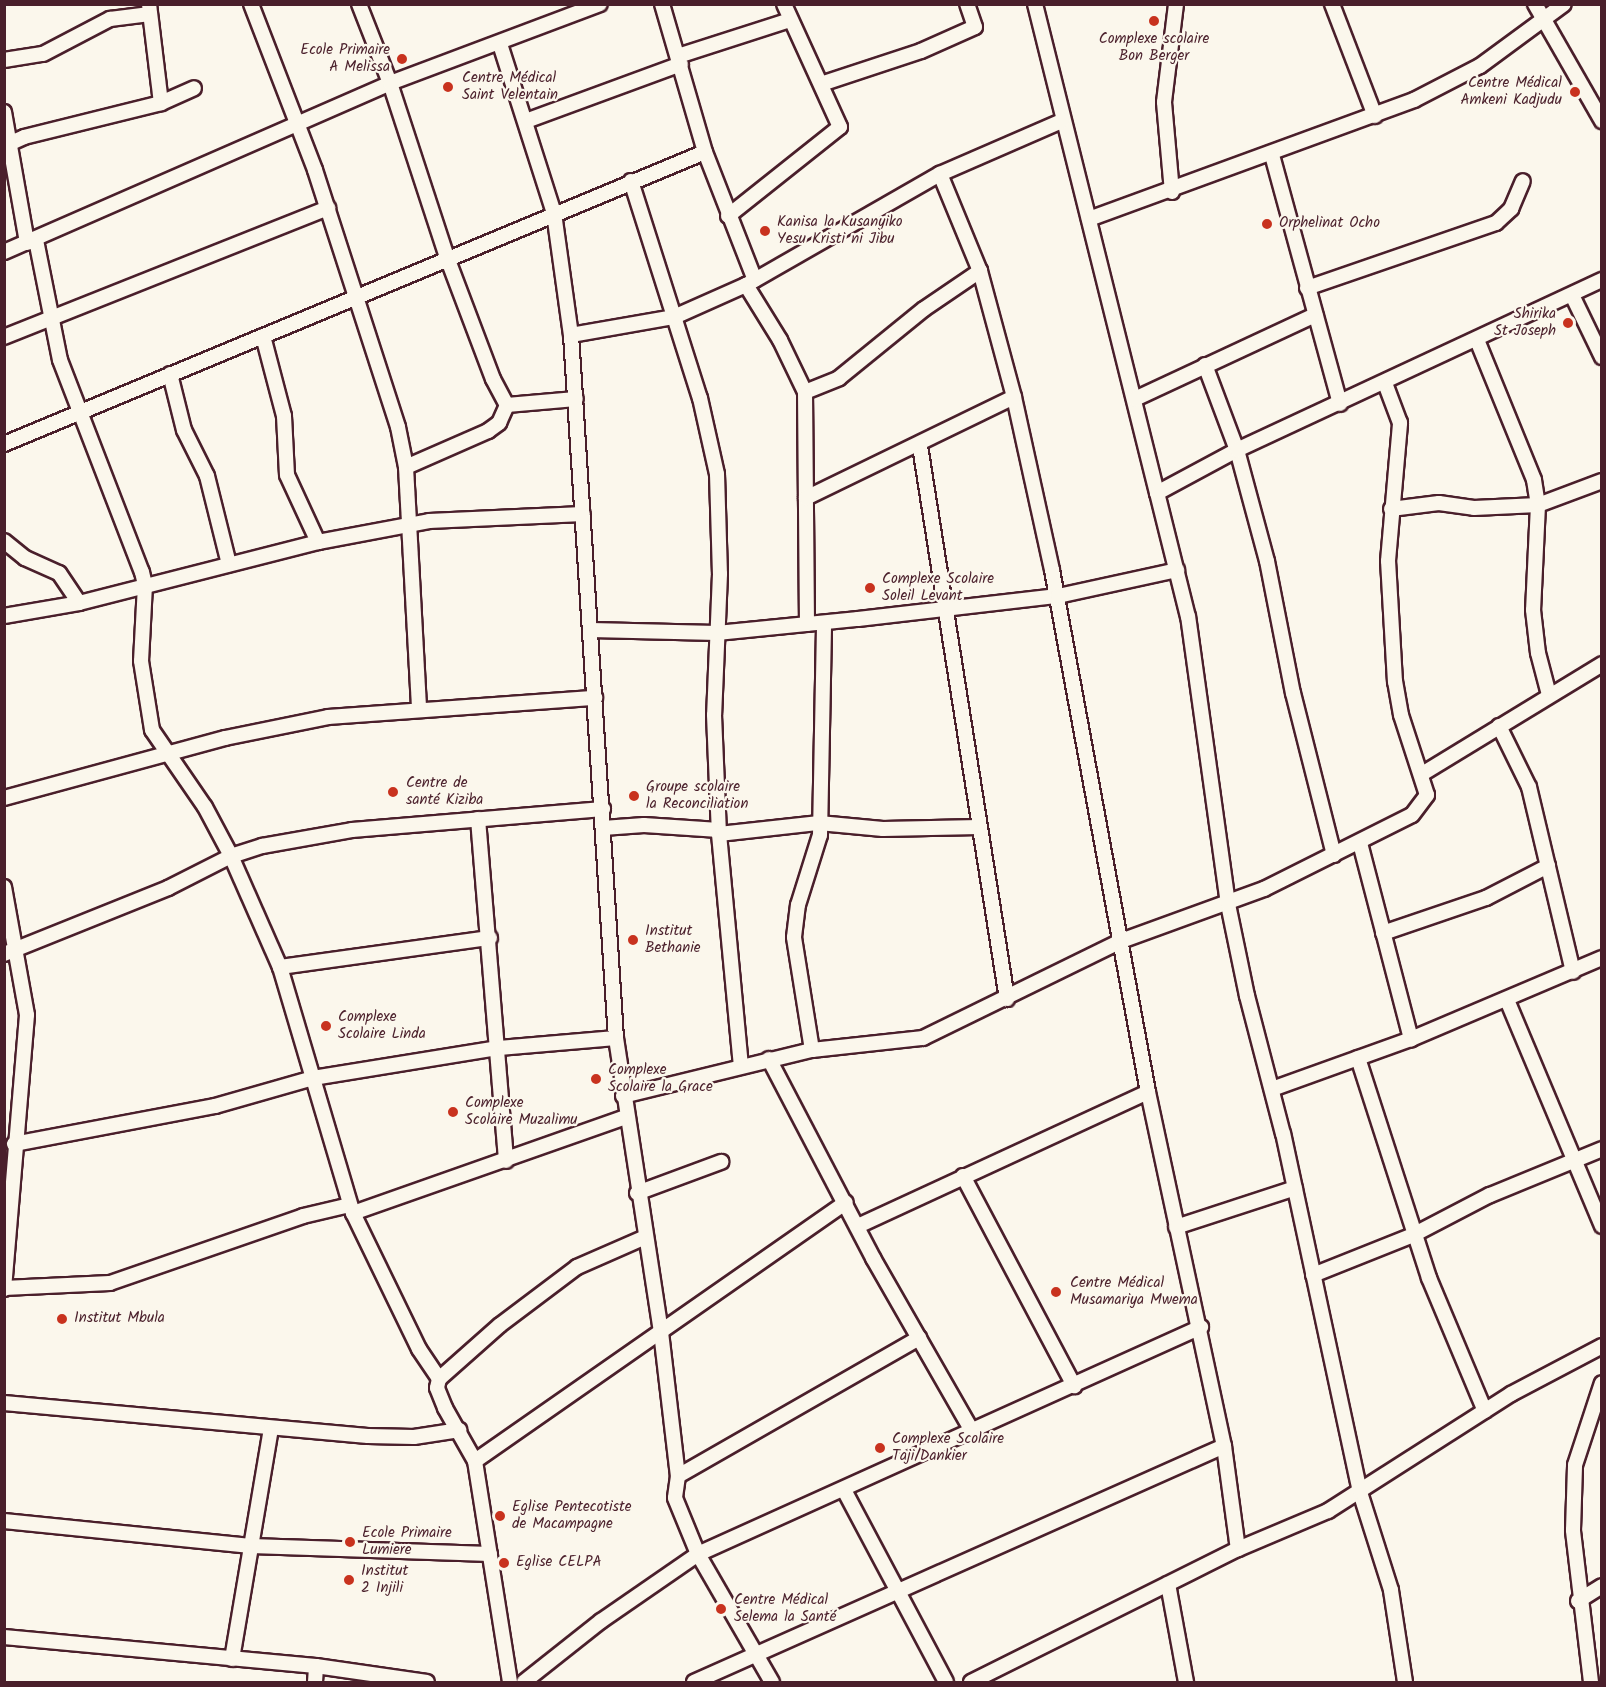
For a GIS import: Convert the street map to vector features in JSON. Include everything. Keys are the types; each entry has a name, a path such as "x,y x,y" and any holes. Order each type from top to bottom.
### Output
{"street":[{"path":"251,4 298,122 388,389 406,467 419,710"},
{"path":"359,4 390,83 448,260 493,380 507,405"},
{"path":"4,252 390,83 500,44 600,4"},
{"path":"662,4 705,152 751,283 804,392 807,624"},
{"path":"728,216 840,127 784,4"},
{"path":"821,84 921,51 975,27 967,4"},
{"path":"1035,4 1062,121 1135,399 1188,617 1228,904 1272,1089 1360,1492 1391,1590 1405,1683"},
{"path":"1172,192 1164,102 1176,4"},
{"path":"1332,4 1376,116"},
{"path":"1535,4 1543,22 1602,121"},
{"path":"1089,219 1172,192 1376,116 1480,66 1543,22 1564,4"},
{"path":"4,60 44,54 110,19 150,9 161,103"},
{"path":"526,121 680,60 790,20"},
{"path":"500,44 554,213 571,335 616,1038 643,1238 661,1332 678,1476 675,1498 698,1554 772,1683"},
{"path":"8,145 161,103 194,88"},
{"path":"4,112 8,145 53,317 60,360 145,585 140,625 143,692 152,729 205,807 231,856 280,967 351,1209 418,1349 439,1379 441,1398 475,1461 510,1683"},
{"path":"571,335 674,317 751,283 940,174 1062,121"},
{"path":"4,444 78,411 448,260 630,181 705,152"},
{"path":"1272,155 1340,404"},
{"path":"940,174 980,271 1014,397 1058,596 1148,1092 1176,1227 1201,1327 1224,1446 1238,1549"},
{"path":"630,181 700,398 717,474 720,574 714,715 719,832 741,1066"},
{"path":"1307,288 1506,218 1523,181"},
{"path":"4,337 328,208"},
{"path":"804,392 839,378 924,309 980,271"},
{"path":"1157,493 1237,450 1602,280"},
{"path":"1572,295 1602,357"},
{"path":"1135,399 1315,315"},
{"path":"263,336 284,416 287,475 318,542"},
{"path":"1477,340 1526,455 1538,504 1533,610 1538,653 1549,695"},
{"path":"1205,365 1237,450 1267,561 1293,693 1334,855"},
{"path":"170,374 184,430 207,476 230,564"},
{"path":"623,1096 812,1050 923,1038 1007,999 1120,941 1159,924 1228,904 1359,843 1412,815 1424,803 1427,795 1401,715 1395,682 1389,606 1391,509 1400,423 1385,383"},
{"path":"806,498 920,446 1014,397"},
{"path":"507,405 576,399"},
{"path":"406,467 488,431 499,423 507,405"},
{"path":"920,446 1007,999"},
{"path":"1391,509 1438,503 1474,508 1538,504 1602,481"},
{"path":"4,616 80,603 318,542 443,519 583,514"},
{"path":"4,541 25,558 59,573 80,603"},
{"path":"591,630 717,633 824,623 1058,596 1177,570"},
{"path":"812,1050 794,937 798,905 820,835 824,623"},
{"path":"1422,774 1549,695 1601,667"},
{"path":"4,798 167,753 328,717 595,698"},
{"path":"1499,726 1529,787 1573,972"},
{"path":"11,952 168,888 231,856 352,830 603,809"},
{"path":"478,819 490,938 506,1161"},
{"path":"603,828 644,825 719,832 819,822 883,829 979,827"},
{"path":"1359,843 1411,1039"},
{"path":"1383,933 1486,898 1548,866"},
{"path":"4,887 11,952 27,1015 14,1144 8,1177 5,1288 110,1283 303,1216 351,1209 506,1161 626,1117"},
{"path":"280,967 490,938"},
{"path":"1272,1089 1411,1039 1508,1000 1602,958"},
{"path":"1508,1000 1602,1226"},
{"path":"14,1144 214,1106 313,1078 499,1048 616,1038"},
{"path":"1358,1058 1413,1235 1485,1411"},
{"path":"770,1059 858,1226 972,1431"},
{"path":"858,1226 1148,1092"},
{"path":"1312,1275 1413,1235 1490,1195 1602,1149"},
{"path":"637,1193 721,1162"},
{"path":"963,1176 1074,1386"},
{"path":"1176,1227 1294,1188"},
{"path":"475,1461 846,1202"},
{"path":"439,1379 500,1325 577,1267 643,1238"},
{"path":"524,1683 601,1621 698,1554 1201,1327"},
{"path":"678,1476 919,1338"},
{"path":"971,1683 1238,1549 1328,1511 1485,1411 1602,1346"},
{"path":"1591,1683 1578,1601 1573,1530 1575,1465 1602,1383"},
{"path":"4,1403 271,1428 414,1437 459,1430"},
{"path":"232,1659 271,1428"},
{"path":"694,1683 755,1653 898,1593 965,1559 1224,1446"},
{"path":"844,1490 946,1683"},
{"path":"4,1521 251,1546 490,1554"},
{"path":"1168,1584 1186,1683"},
{"path":"1578,1601 1602,1586"},
{"path":"4,1637 316,1666 427,1683"},
{"path":"315,1683 316,1666"}],"place":[{"name":"Complexe scolaire Bon Berger","path":"1154,21"},
{"name":"Ecole Primaire A Melissa","path":"402,59"},
{"name":"Centre Médical Saint Velentain","path":"448,87"},
{"name":"Centre Médical Amkeni Kadjudu","path":"1575,92"},
{"name":"Orphelinat Ocho","path":"1267,224"},
{"name":"Kanisa la Kusanyiko Yesu Kristi ni Jibu","path":"765,231"},
{"name":"Shirika St Joseph","path":"1568,323"},
{"name":"Complexe Scolaire Soleil Levant","path":"870,588"},
{"name":"Centre de santé Kiziba","path":"393,792"},
{"name":"Groupe scolaire la Reconciliation","path":"634,796"},
{"name":"Institut Bethanie","path":"633,940"},
{"name":"Complexe Scolaire Linda","path":"326,1026"},
{"name":"Complexe Scolaire la Grace","path":"596,1079"},
{"name":"Complexe Scolaire Muzalimu","path":"453,1112"},
{"name":"Centre Médical Musamariya Mwema","path":"1056,1292"},
{"name":"Institut Mbula","path":"62,1319"},
{"name":"Complexe Scolaire Taji/Dankier","path":"880,1448"},
{"name":"Eglise Pentecotiste de Macampagne","path":"500,1516"},
{"name":"Ecole Primaire Lumiere","path":"350,1542"},
{"name":"Eglise CELPA","path":"504,1563"},
{"name":"Institut 2 Injili","path":"349,1580"},
{"name":"Centre Médical Selema la Santé","path":"721,1609"}]}
